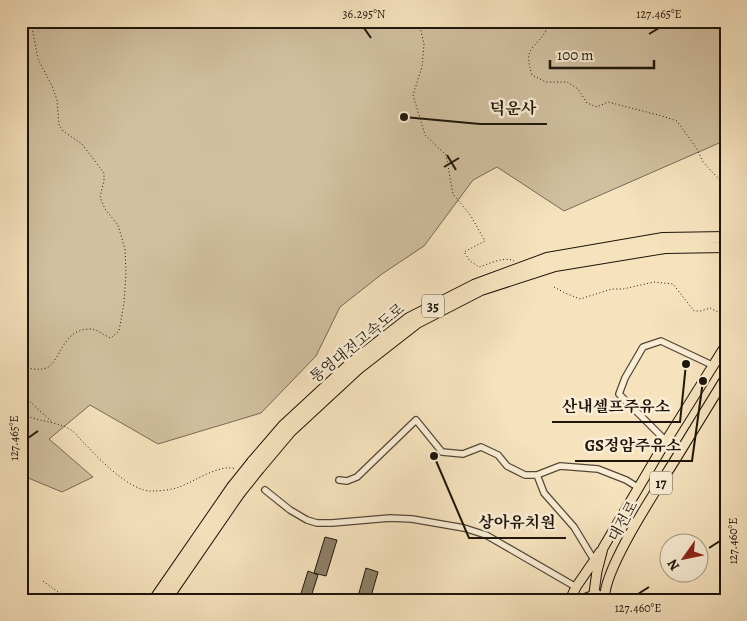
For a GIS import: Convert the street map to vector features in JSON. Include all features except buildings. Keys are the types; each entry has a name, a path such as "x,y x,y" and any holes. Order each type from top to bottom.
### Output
{"highway":[{"name":"통영대전고속도로","path":"154,600 256,465 283,426 350,364 409,318 474,285 547,258 726,237"},
{"name":"통영대전고속도로","path":"664,243 726,247"},
{"name":"통영대전고속도로","path":"166,600 236,490"}],"main road":[{"name":"대전로","path":"593,597 603,548 666,441 726,345"},
{"name":"대전로","path":"581,600 605,597 612,572 630,534 726,378"},
{"path":"570,600 576,587 603,548"}],"street":[{"path":"666,441 619,394 625,378 644,347 661,341 712,366"},
{"path":"339,480 347,481 358,476 416,420 442,452 463,454 482,447 498,455 507,466 525,475 537,475 560,466 598,468 639,488"},
{"name":"대전로","path":"537,475 544,493 574,527 594,560"},
{"path":"265,490 290,510 307,520 317,523 332,524 390,518 412,519 486,535 576,587"}],"path":[{"path":"21,370 23,368 42,369 51,365 67,339 73,334 91,329 111,338 119,331 124,304 126,273 125,249 118,225 105,209 100,197 104,173 82,144 63,131 58,125 57,100 38,59 29,21"},
{"path":"405,21 419,28"},
{"path":"416,21 424,44 422,67 412,95 425,135 446,155 453,194 471,216 485,241 464,252 470,261 479,267 509,259 518,263"},
{"path":"542,21 546,31 530,49 528,63 532,74 546,82 567,82 578,89 587,103 597,107 608,102 662,116 677,122 687,134 703,162 726,187"},
{"path":"554,287 580,299 612,290 654,282 664,282 673,284 694,311 701,312 710,308 726,316"},
{"path":"21,391 53,423"},
{"path":"21,413 74,432 106,465 131,485 143,490 152,492 177,488 214,471 232,468 237,470"},
{"path":"43,581 69,600"}],"shaded area":[{"path":"21,21 726,21 726,140 564,211 497,167 473,180 424,246 382,274 340,307 316,356 261,413 158,444 90,405 49,439 93,477 62,492 21,475"}],"place":[{"name":"덕운사","path":"404,117"},
{"name":"산내셀프주유소","path":"686,364"},
{"name":"GS정암주유소","path":"703,381"},
{"name":"상아유치원","path":"434,456"}]}
